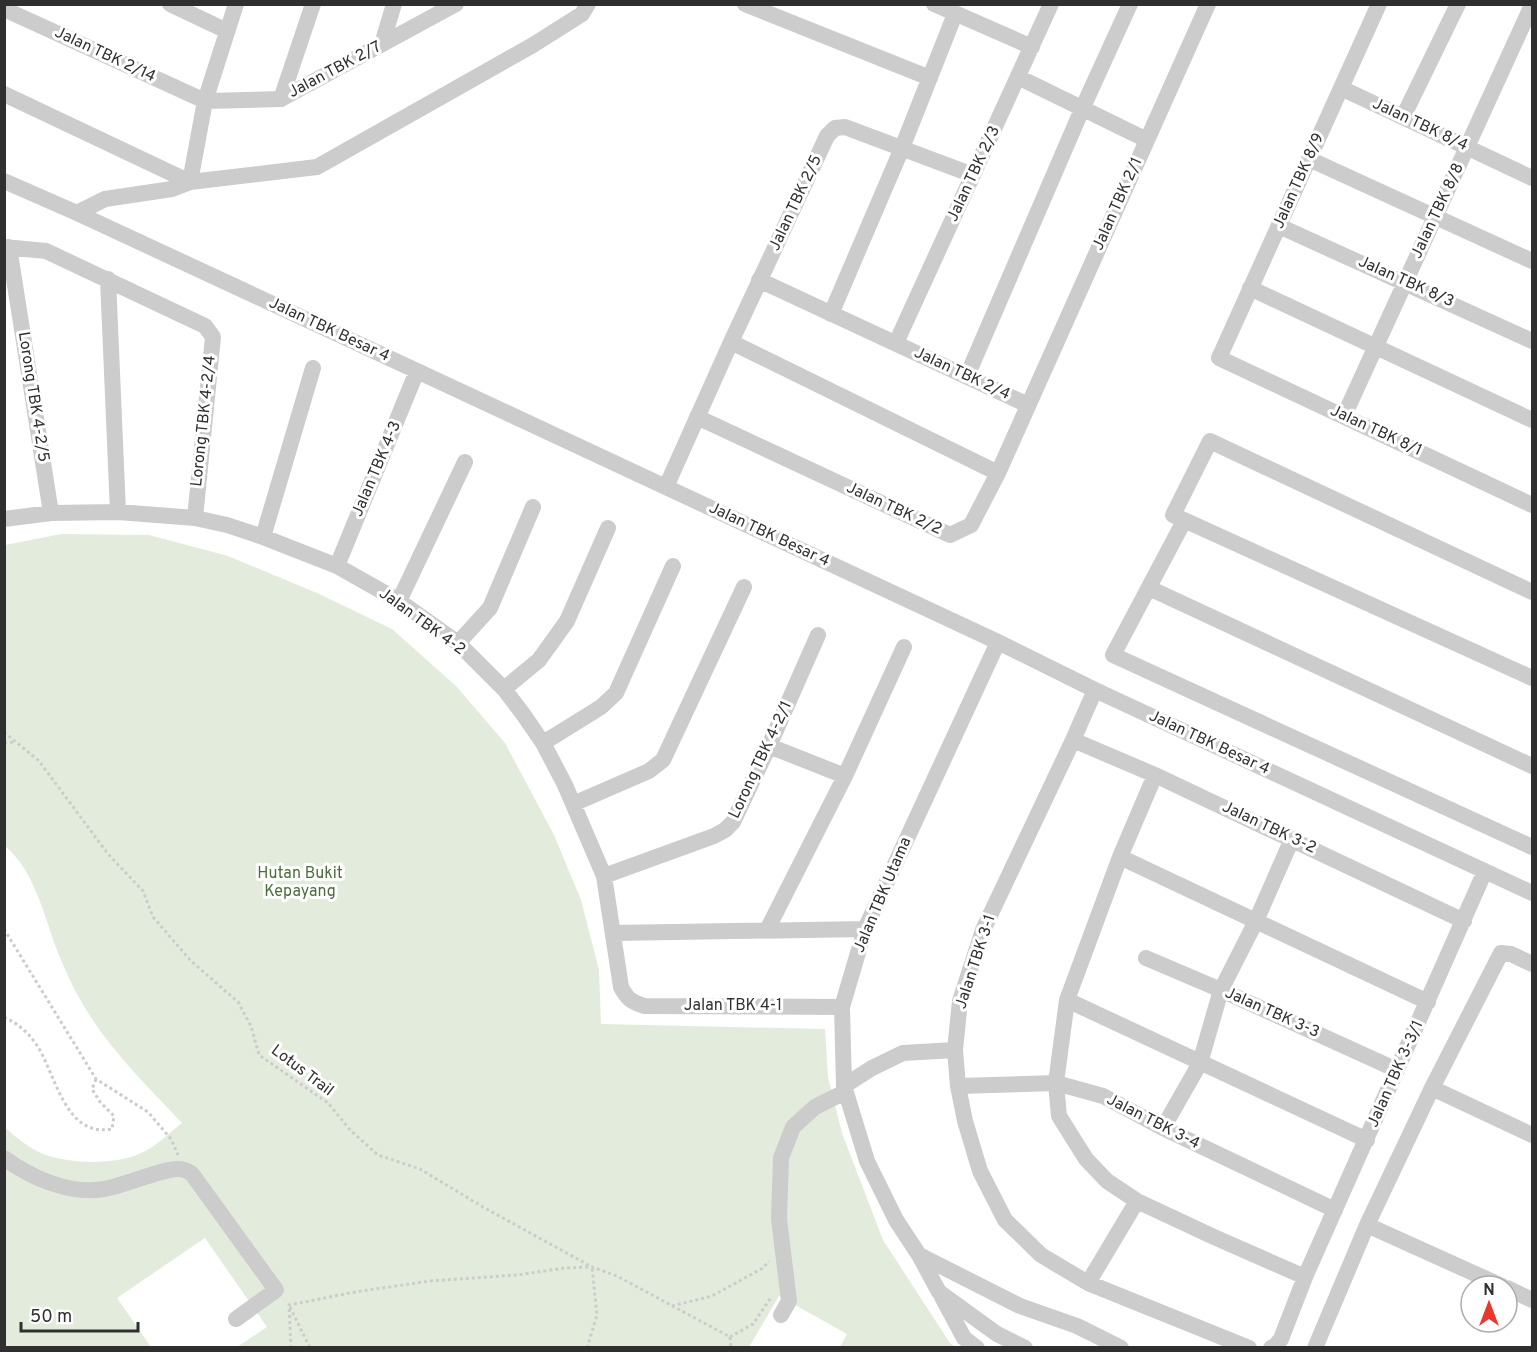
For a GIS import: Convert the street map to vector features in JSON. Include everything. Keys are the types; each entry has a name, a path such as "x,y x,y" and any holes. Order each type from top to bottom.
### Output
{"street":[{"path":"170,4 227,31"},
{"path":"190,182 205,100 236,4"},
{"path":"281,99 313,4"},
{"path":"382,44 394,4"},
{"name":"Jalan TBK 2/7","path":"205,100 281,99 456,4"},
{"path":"77,213 105,199 172,189 190,182 317,167 533,45 582,14 588,4"},
{"path":"745,4 930,78"},
{"path":"934,4 1032,47"},
{"name":"Jalan TBK 2/3","path":"896,343 1051,4"},
{"path":"967,376 1130,4"},
{"name":"Jalan TBK 2/1","path":"1028,405 1208,4"},
{"name":"Jalan TBK 8/9","path":"1219,357 1379,4"},
{"path":"1403,117 1458,4"},
{"name":"Jalan TBK 8/8","path":"1344,416 1533,5"},
{"name":"Jalan TBK 2/14","path":"4,9 205,100"},
{"path":"831,314 902,148 955,14"},
{"path":"1018,77 1147,140"},
{"name":"Jalan TBK 8/4","path":"1341,88 1532,176"},
{"path":"4,94 190,182"},
{"name":"Jalan TBK 2/5","path":"666,487 827,136 835,128 845,127 902,148"},
{"path":"902,148 973,175"},
{"path":"1309,159 1533,261"},
{"name":"Jalan TBK Besar 4","path":"4,181 417,371 1533,893"},
{"name":"Jalan TBK 8/3","path":"1279,225 1533,340"},
{"path":"7,247 46,251 108,279 118,512"},
{"name":"Lorong TBK 4-2/5","path":"7,247 51,513"},
{"name":"Lorong TBK 4-2/4","path":"108,279 206,326 213,338 195,518"},
{"name":"Jalan TBK 2/4","path":"759,280 1028,405"},
{"path":"1250,288 1533,420"},
{"path":"731,342 998,473"},
{"name":"Jalan TBK 8/1","path":"1219,357 1533,505"},
{"path":"263,537 313,368"},
{"name":"Jalan TBK 4-3","path":"337,566 417,371"},
{"name":"Jalan TBK 2/2","path":"697,417 950,535 971,525 998,473 1028,405"},
{"path":"1533,592 1210,441 1173,515 1533,678"},
{"path":"399,602 465,462"},
{"path":"458,643 490,608 533,507"},
{"name":"Jalan TBK 4-2","path":"4,519 51,513 118,512 195,518 227,525 337,566 399,602 458,643 504,689 543,742 573,804 604,876 621,987 626,998"},
{"path":"1184,521 1113,655 1533,847"},
{"path":"504,689 539,660 567,621 608,528"},
{"path":"543,742 601,707 616,693 673,566"},
{"path":"573,804 649,771 663,760 744,587"},
{"path":"1149,588 1533,766"},
{"name":"Lorong TBK 4-2/1","path":"604,876 714,836 733,822 818,635"},
{"name":"Jalan TBK Utama","path":"977,1347 964,1338 919,1255 896,1220 867,1161 845,1089 842,1006 866,929 998,642"},
{"path":"767,930 845,776 904,647"},
{"name":"Jalan TBK 3-1","path":"1095,690 983,930 960,1001 955,1050 958,1086 965,1121 980,1171 1005,1220 1041,1255 1088,1283 1249,1347"},
{"name":"Jalan TBK 3-2","path":"1073,740 1155,774 1464,921"},
{"path":"769,746 845,776"},
{"path":"1155,774 1120,857 1067,1000 1056,1083 1059,1116 1086,1158 1107,1181 1137,1201 1214,1238 1305,1277 1281,1339 1271,1347"},
{"path":"1163,1128 1200,1063 1221,990 1256,921 1292,839"},
{"path":"1120,857 1428,1002"},
{"name":"Jalan TBK 3-3/1","path":"1305,1277 1485,871"},
{"path":"613,933 866,929"},
{"path":"1315,1347 1367,1225 1432,1088 1501,953 1511,954 1533,963"},
{"name":"Jalan TBK 3-3","path":"1146,958 1397,1070"},
{"name":"Jalan TBK 4-1","path":"626,998 644,1006 842,1006"},
{"path":"1067,1000 1366,1140"},
{"path":"781,1315 789,1301 779,1219 781,1158 793,1127 815,1107 845,1089 872,1068 903,1053 955,1050"},
{"name":"Jalan TBK 3-4","path":"958,1086 1056,1083 1103,1096 1163,1128 1335,1210"},
{"path":"1432,1088 1533,1135"},
{"path":"4,1158 35,1177 59,1185 82,1189 101,1190 121,1186 171,1170 185,1170 192,1174 276,1290 236,1319"},
{"path":"1088,1283 1137,1201"},
{"path":"1367,1225 1475,1274"},
{"path":"919,1255 1020,1306 1077,1326 1121,1347"},
{"path":"939,1292 997,1334 1025,1347"},
{"path":"1519,1294 1533,1300"}],"path":[{"name":"Lotus Trail","path":"4,732 39,761 108,854 143,891 153,917 191,961 238,1002 251,1026 259,1055 328,1103 351,1131 378,1155 420,1169 483,1207 592,1267 617,1276 730,1337"},
{"path":"4,743 14,741"},
{"path":"4,929 96,1079 148,1112 171,1139 185,1170"},
{"path":"4,1017 21,1026 36,1044 52,1074 65,1107 81,1122 102,1130 112,1129 114,1116 100,1102 92,1089 96,1079"},
{"path":"672,1306 712,1296 731,1286 763,1268 782,1246"},
{"path":"289,1305 430,1281 592,1267 597,1315 587,1347"},
{"path":"731,1347 730,1337 753,1324 768,1300 787,1281"},
{"path":"276,1290 289,1305 310,1347"},
{"path":"289,1305 291,1347"}],"green space":[{"name":"Hutan Bukit Kepayang","path":"61,534 149,535 228,556 317,593 392,629 457,687 505,743 554,835 581,900 599,970 601,1024 825,1029 828,1077 842,1133 883,1240 950,1343 955,1347 840,1347 847,1334 779,1296 749,1347 237,1347 267,1327 205,1238 117,1298 151,1347 5,1347 4,1127 40,1153 68,1160 94,1162 120,1160 141,1153 157,1144 182,1123 118,1054 95,1024 74,989 62,962 32,882 16,857 5,846 5,545"}]}
